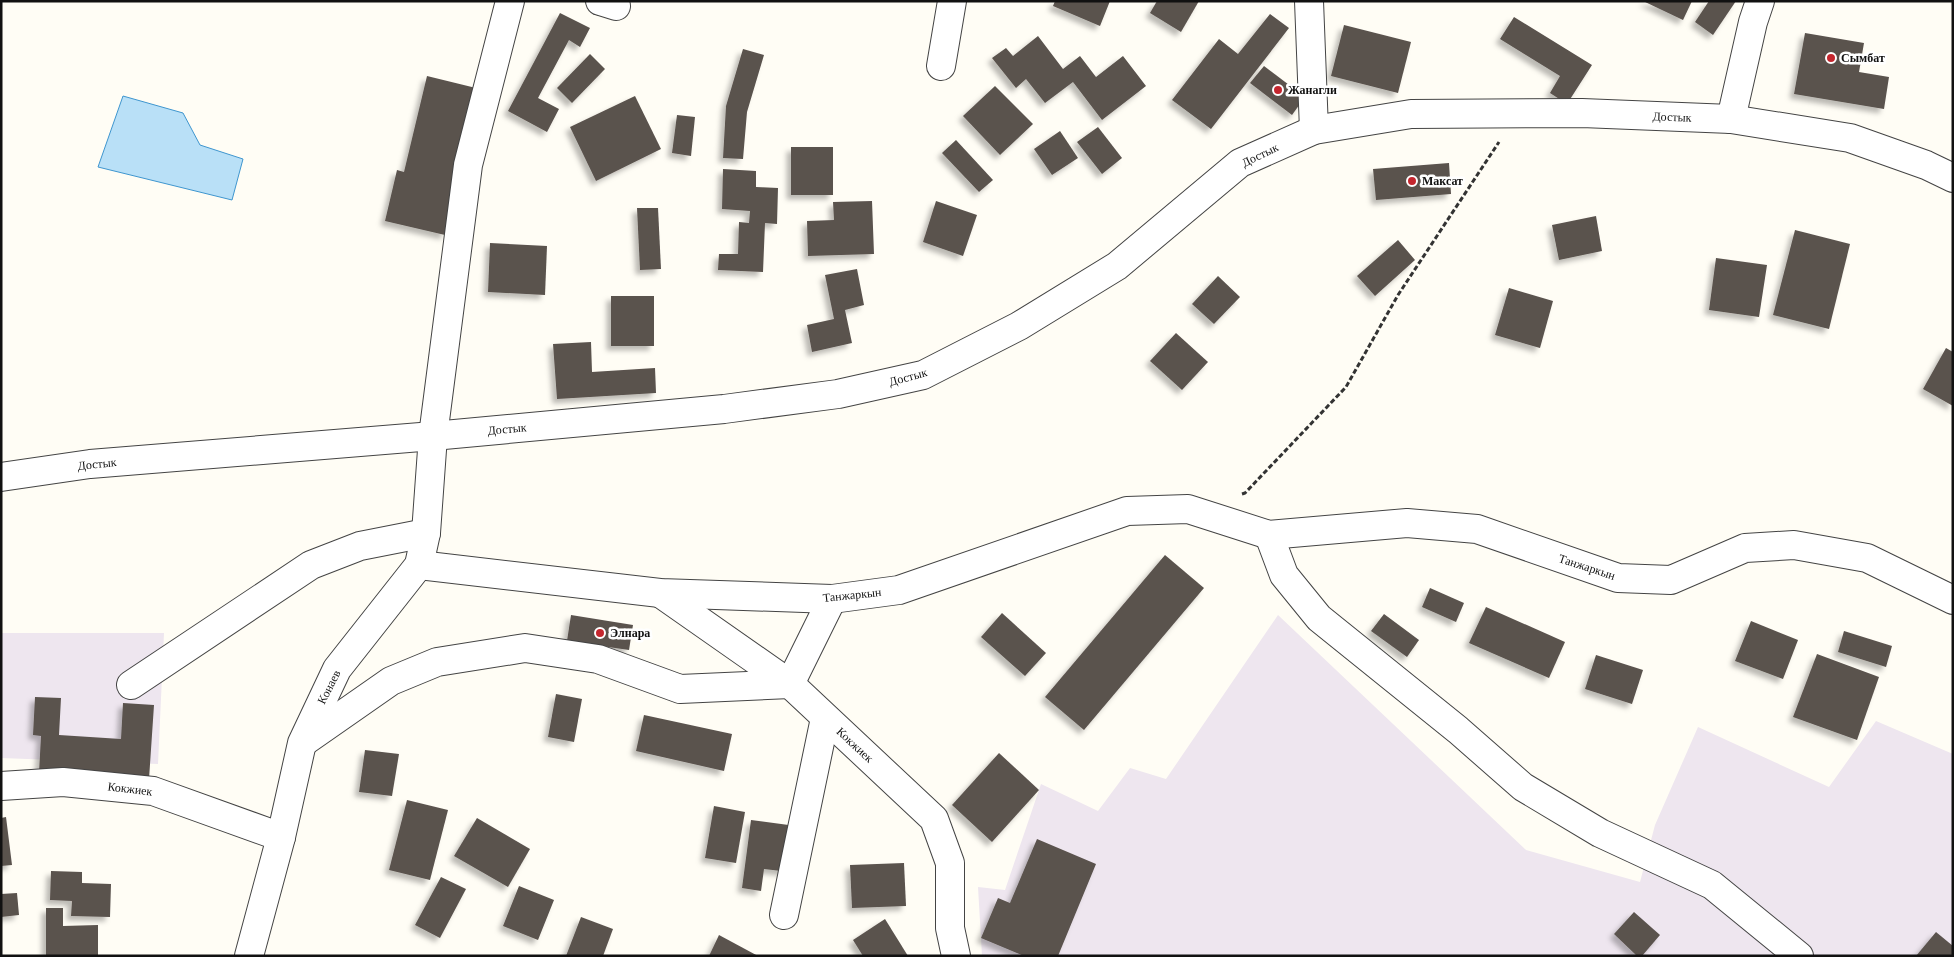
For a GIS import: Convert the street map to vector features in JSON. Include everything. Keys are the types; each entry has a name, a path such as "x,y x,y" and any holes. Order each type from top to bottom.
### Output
{"street":[{"path":"433,436 468,165 510,1"},
{"path":"941,66 952,1"},
{"path":"1309,1 1314,130"},
{"path":"1731,119 1753,22 1760,1"},
{"name":"Достык","path":"1,477 90,464 433,436 724,409 838,394 923,375 1019,326 1117,266 1240,163 1314,130 1411,114 1582,113 1731,119 1850,138 1926,165 1953,178"},
{"name":"Конаев","path":"249,956 281,837 302,742 337,669 419,565 426,532 433,436"},
{"name":"Танжаркын","path":"419,565 660,593 832,599 900,590 1127,511 1188,509 1269,535 1407,523 1477,529 1618,578 1671,580 1745,548 1794,545 1867,558 1953,600"},
{"path":"131,685 311,565 360,546 426,532"},
{"path":"1269,535 1284,574 1319,618 1458,730 1523,787 1600,833 1712,885 1799,956"},
{"name":"Кокжиек","path":"660,593 790,684 934,819 950,863 950,928 956,956"},
{"path":"302,742 391,681 437,662 525,648 598,659 680,689 790,684 832,599"},
{"path":"784,915 825,718"},
{"name":"Кокжиек","path":"1,786 63,782 153,791 281,837"}],"path":[{"path":"1236,496 1245,493 1346,387 1398,295 1518,114"}],"shaded area":[{"path":"1278,615 1526,850 1640,882 1655,825 1698,727 1829,787 1876,721 1953,754 1953,956 982,956 978,887 1005,890 1041,784 1098,811 1130,768 1166,779"},
{"path":"1,633 164,633 158,764 1,758"}],"water":[{"path":"123,96 183,113 200,145 243,159 232,200 98,167"}],"building":[{"path":"1055,1 1110,1 1100,26 1053,6"},
{"path":"1157,1 1199,1 1181,32 1150,13"},
{"path":"1643,1 1692,1 1683,20"},
{"path":"1709,1 1736,1 1713,35 1695,22"},
{"path":"560,13 590,28 580,47 569,40 538,98 559,109 547,132 508,111"},
{"path":"1270,14 1289,28 1211,129 1172,100 1219,39 1238,54"},
{"path":"1514,17 1592,65 1567,104 1550,93 1560,76 1500,39"},
{"path":"1344,25 1411,42 1398,93 1331,76"},
{"name":"Сымбат","path":"1805,33 1864,43 1859,72 1889,77 1884,109 1794,94"},
{"path":"1038,36 1063,69 1080,56 1096,77 1123,56 1146,86 1102,120 1073,82 1045,103 1026,79 1016,88 992,58 1006,48 1013,56"},
{"path":"743,49 764,55 747,112 743,159 723,158 726,106"},
{"path":"590,54 605,69 572,103 557,88"},
{"name":"Жанагли","path":"1264,66 1305,97 1292,115 1250,83"},
{"path":"427,76 480,89 445,235 385,221 397,170 404,172"},
{"path":"995,86 1033,124 1000,155 963,116"},
{"path":"635,96 661,149 596,181 570,127"},
{"path":"677,115 695,117 691,156 672,153"},
{"path":"1098,127 1122,158 1102,174 1077,142"},
{"path":"1060,131 1078,158 1052,175 1034,149"},
{"path":"956,140 993,180 979,192 942,153"},
{"path":"791,147 833,147 833,195 791,195"},
{"name":"Максат","path":"1449,163 1451,194 1376,200 1373,169"},
{"path":"723,169 756,171 756,187 778,188 777,224 765,223 763,272 718,270 719,254 738,254 739,222 749,223 750,211 722,209"},
{"path":"872,201 874,254 808,256 807,221 834,220 833,202"},
{"path":"936,201 977,215 963,256 923,242"},
{"path":"637,208 658,208 661,269 640,270"},
{"path":"1596,216 1602,251 1559,260 1552,225"},
{"path":"1795,230 1850,244 1829,329 1773,315"},
{"path":"1398,240 1415,260 1375,296 1357,276"},
{"path":"490,243 547,246 545,295 488,292"},
{"path":"1716,258 1767,265 1759,317 1709,310"},
{"path":"857,269 864,305 845,310 852,343 812,352 807,325 834,319 825,275"},
{"path":"1218,276 1240,297 1214,324 1192,304"},
{"path":"1509,288 1553,301 1540,348 1495,335"},
{"path":"611,296 654,296 654,346 611,346"},
{"path":"1176,333 1208,362 1182,390 1150,361"},
{"path":"591,342 592,372 655,368 656,393 557,399 553,344"},
{"path":"1946,348 1953,352 1953,406 1923,389"},
{"path":"1165,555 1204,588 1084,730 1045,697"},
{"path":"1430,588 1464,603 1456,622 1422,607"},
{"path":"1486,607 1565,642 1549,678 1469,643"},
{"path":"1002,613 1046,653 1025,676 981,637"},
{"path":"1384,614 1419,640 1407,657 1371,631"},
{"name":"Элнара","path":"571,615 633,625 629,650 567,641"},
{"path":"1751,621 1798,640 1783,679 1735,661"},
{"path":"1844,631 1892,646 1886,667 1838,652"},
{"path":"1817,654 1879,677 1857,740 1793,717"},
{"path":"1596,655 1643,670 1632,704 1585,689"},
{"path":"556,694 582,699 574,742 548,737"},
{"path":"35,697 61,698 59,735 121,739 123,703 154,705 149,779 39,773 41,736 33,735"},
{"path":"644,715 732,734 724,771 636,751"},
{"path":"365,750 399,754 392,796 359,792"},
{"path":"999,753 1039,790 992,842 952,805"},
{"path":"407,800 448,810 430,880 389,870"},
{"path":"714,806 745,812 736,863 705,858"},
{"path":"6,817 12,865 1,866 1,818"},
{"path":"477,818 530,849 508,887 454,856"},
{"path":"751,820 796,826 790,872 764,869 761,891 742,888"},
{"path":"1037,839 1096,864 1058,956 1024,956 981,938 998,898 1010,903"},
{"path":"904,863 906,906 852,908 850,865"},
{"path":"51,871 82,872 82,883 111,884 110,917 71,916 72,901 50,900"},
{"path":"441,877 466,889 440,938 415,925"},
{"path":"519,886 554,900 538,940 503,926"},
{"path":"17,893 19,915 1,917 1,894"},
{"path":"46,908 63,908 63,926 98,925 98,956 46,956"},
{"path":"1634,912 1660,935 1642,956 1637,956 1614,934"},
{"path":"581,917 613,929 603,956 566,956"},
{"path":"885,919 908,956 863,956 853,940"},
{"path":"1936,932 1953,946 1953,956 1916,956"},
{"path":"719,935 758,956 709,956"}],"place":[{"name":"Сымбат","path":"1831,58"},
{"name":"Жанагли","path":"1278,90"},
{"name":"Максат","path":"1412,181"},
{"name":"Элнара","path":"600,633"}]}
